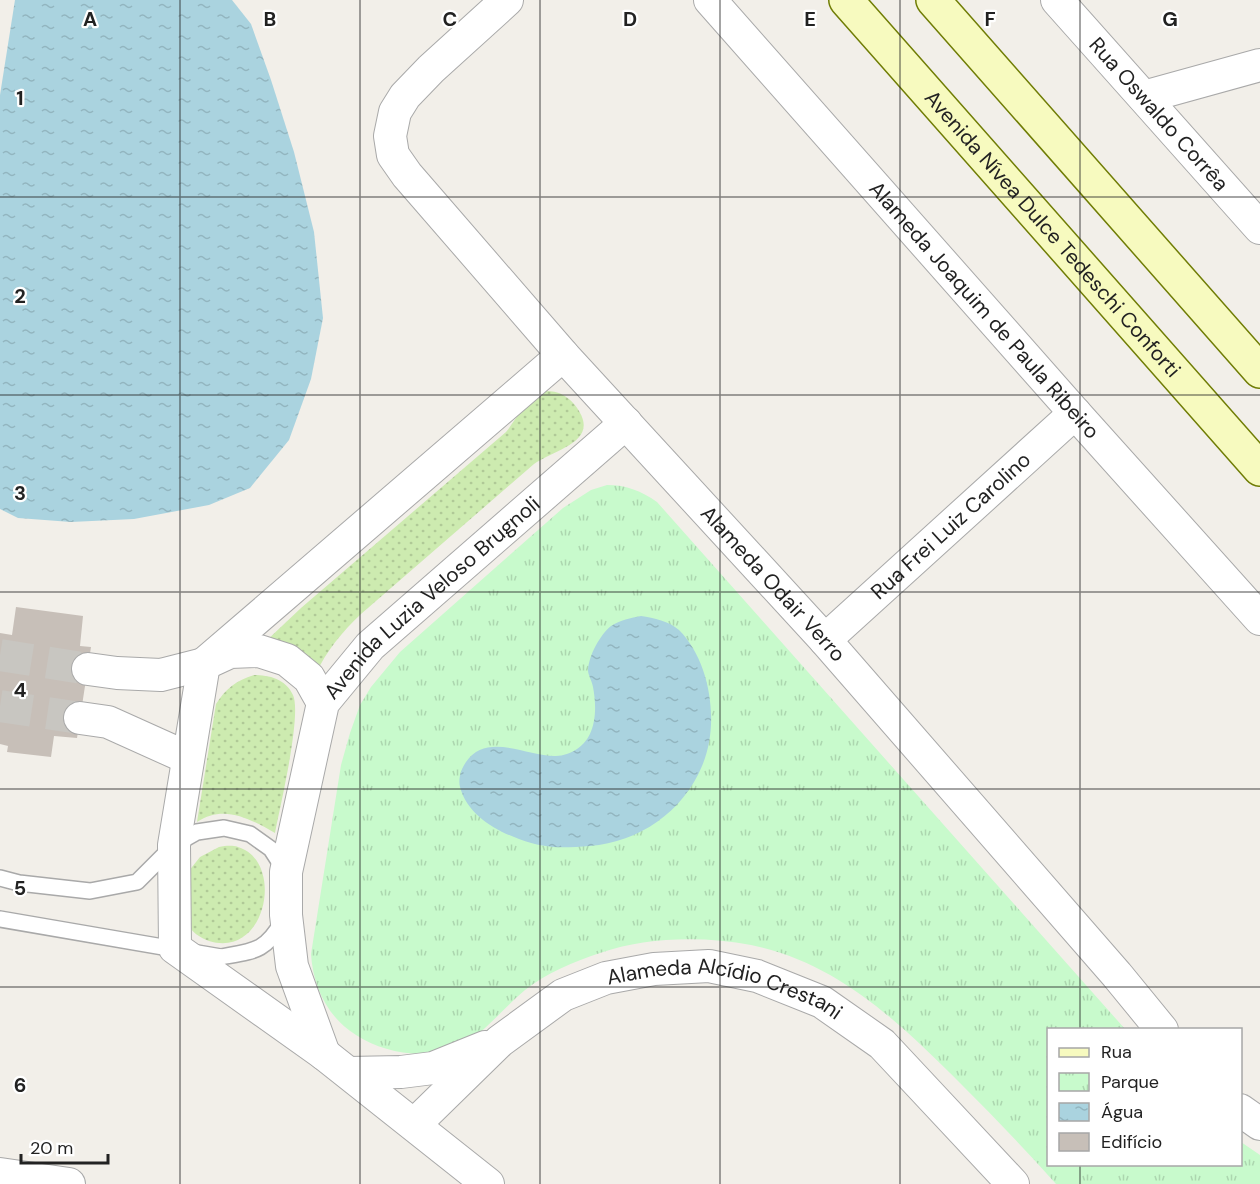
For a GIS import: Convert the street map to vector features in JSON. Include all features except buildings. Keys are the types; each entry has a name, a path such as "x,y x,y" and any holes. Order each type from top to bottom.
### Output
{"main road":[{"name":"Avenida Nívea Dulce Tedeschi Conforti","path":"846,0 1260,469"},
{"path":"933,0 1260,371"}],"street":[{"name":"Alameda Odair Verro","path":"507,0 431,69 405,96 394,112 390,136 393,155 407,176 563,355 825,640 1161,1028"},
{"name":"Alameda Joaquim de Paula Ribeiro","path":"710,0 1260,619"},
{"name":"Rua Oswaldo Corrêa","path":"1057,0 1260,228"},
{"path":"1144,98 1260,65"},
{"path":"488,1184 350,1073 175,948 174,844 204,664 563,355"},
{"name":"Rua Frei Luiz Carolino","path":"825,640 1075,413"},
{"name":"Avenida Luzia Veloso Brugnoli","path":"324,1054 292,966 286,915 288,891 286,872 323,704 370,646 626,423"},
{"path":"88,669 117,674 161,675 204,664 230,652 259,651 287,660 309,678 323,704"},
{"path":"80,718 108,722 188,758"},
{"name":"Alameda Alcídio Crestani","path":"415,1124 500,1041 563,995 606,978 654,969 709,966 757,976 822,1002 882,1044 1013,1184"},
{"path":"350,1073 401,1072 433,1068 500,1041"},
{"path":"1242,1111 1260,1124"},
{"path":"0,1174 69,1184"}],"lane":[{"path":"0,878 19,883 90,891 137,882 174,844 197,832 224,828 250,834 271,849 286,872"},
{"path":"0,919 221,957 245,953 265,946 286,915"}],"green space":[{"path":"546,391 562,394 574,404 582,417 584,427 581,435 565,448 534,464 361,614 336,642 316,674 264,643 301,608 506,432 523,408 533,398"},
{"path":"607,485 621,486 634,489 657,502 1124,1028 1047,1028 1047,1166 1242,1166 1242,1143 1260,1155 1260,1184 1056,1184 1009,1133 890,1017 839,980 812,965 782,953 751,945 694,939 655,941 590,956 533,984 470,1040 456,1047 427,1054 397,1052 383,1048 356,1035 337,1019 318,989 311,954 341,765 360,705 371,687 400,652 563,508 591,490"},
{"path":"254,675 271,677 286,685 293,695 295,706 293,741 275,833 246,819 227,814 217,814 197,822 216,704 232,686"},
{"path":"236,846 253,856 261,870 265,888 263,906 256,923 245,936 229,943 209,941 199,936 191,929 187,917 188,872 200,857 219,847"}],"water":[{"path":"15,0 232,0 251,24 294,152 314,232 323,318 311,379 289,440 250,488 209,505 134,519 71,522 18,518 0,509 0,95"},
{"path":"641,616 666,622 679,630 690,643 705,676 711,713 710,732 702,766 694,782 671,810 657,822 626,838 608,843 562,847 538,845 491,826 475,813 460,787 460,774 466,762 475,753 485,748 508,748 556,756 577,749 588,737 594,721 594,695 588,670 590,658 611,626"}],"tunnel":[{"path":"0,655 88,669"},
{"path":"0,706 80,718"}]}
